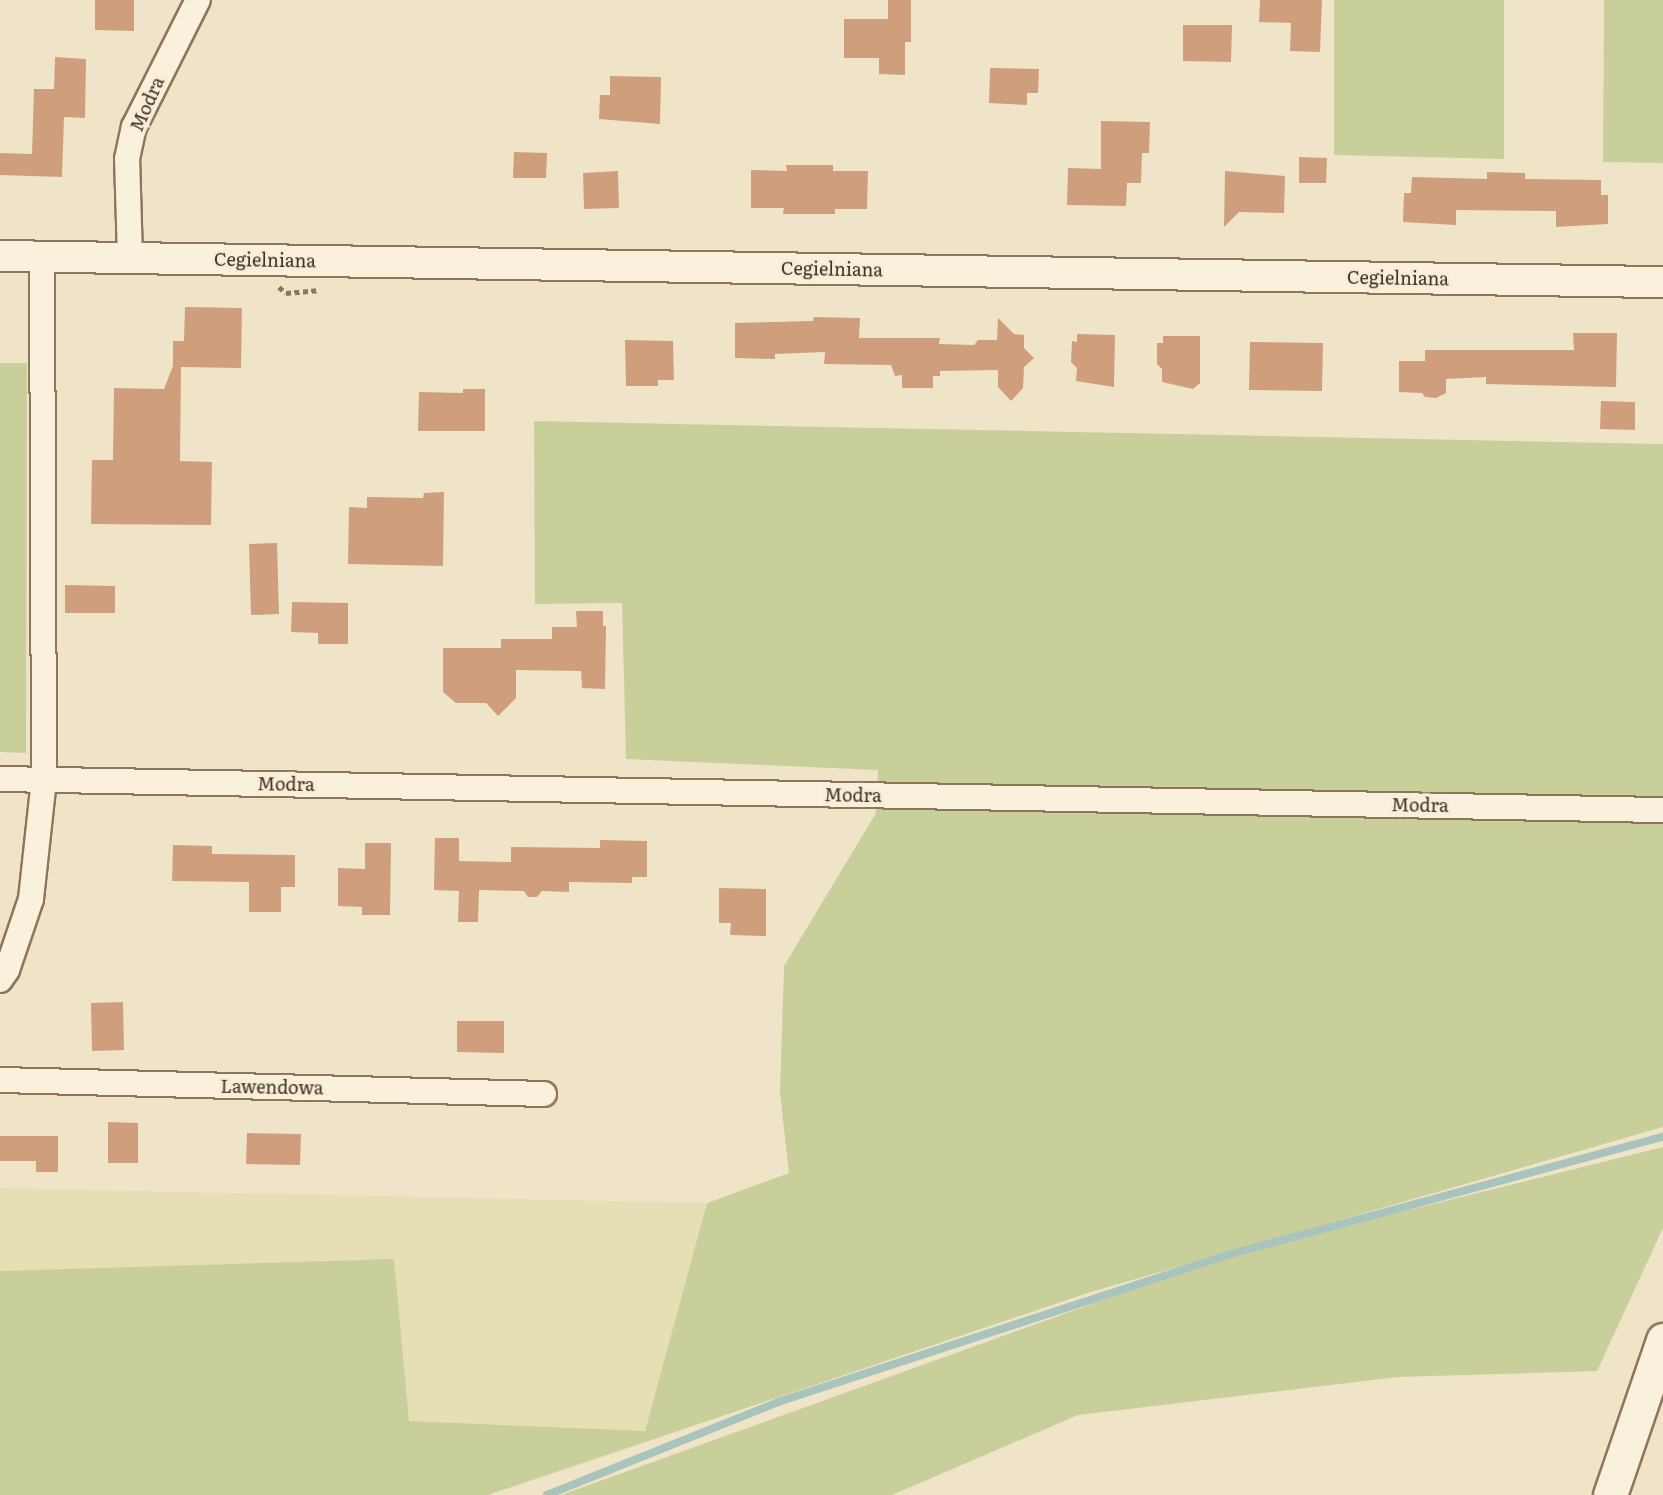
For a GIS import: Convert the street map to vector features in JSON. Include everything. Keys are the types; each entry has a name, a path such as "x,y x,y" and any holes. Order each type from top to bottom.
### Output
{"main road":[{"path":"1610,1495 1663,1340"}],"street":[{"name":"Modra","path":"130,258 127,159 134,127 198,0"},
{"name":"Cegielniana","path":"0,256 1663,282"},
{"path":"0,980 7,970 31,899 44,780 42,257"},
{"name":"Modra","path":"0,779 1663,810"},
{"name":"Lawendowa","path":"0,1080 544,1094"}],"path":[{"path":"286,293 310,293"}],"shaded area":[{"path":"0,1188 707,1203 645,1431 408,1421 393,1260 0,1271"}],"green space":[{"path":"1334,0 1504,0 1504,159 1334,155"},
{"path":"1604,0 1663,0 1663,163 1603,162"},
{"path":"0,363 27,363 26,753 0,752"},
{"path":"534,421 1663,444 1663,1127 1091,1292 488,1495 0,1495 0,1271 394,1259 409,1421 645,1431 707,1203 789,1173 780,1093 784,966 876,813 878,770 626,759 622,603 535,604"},
{"path":"1663,1147 1663,1228 1597,1371 1398,1377 1078,1415 892,1495 561,1495 1231,1254"}],"building":[{"path":"95,0 134,0 134,31 95,30"},
{"path":"888,0 911,0 911,42 905,42 905,75 879,74 879,58 844,58 844,19 888,19"},
{"path":"1260,0 1322,0 1320,52 1290,51 1291,23 1259,22"},
{"path":"1183,25 1232,25 1231,62 1183,61"},
{"path":"55,57 86,59 85,118 64,117 62,177 0,175 0,153 32,154 34,89 54,89"},
{"path":"990,68 1039,69 1038,93 1027,93 1027,105 989,103"},
{"path":"610,76 661,77 660,124 599,119 600,95 610,95"},
{"path":"1101,121 1150,122 1149,153 1142,153 1141,183 1127,183 1126,206 1067,205 1068,168 1101,169"},
{"path":"514,152 547,153 546,178 513,178"},
{"path":"1299,157 1327,158 1326,183 1299,183"},
{"path":"786,165 833,165 833,171 868,171 867,209 835,209 835,214 783,214 784,208 751,208 751,170 787,171"},
{"path":"618,171 619,208 584,209 583,173"},
{"path":"1225,171 1285,176 1284,213 1239,212 1224,227"},
{"path":"1487,172 1525,173 1525,179 1601,180 1601,195 1608,195 1608,224 1556,227 1556,211 1456,210 1456,225 1403,222 1404,193 1411,193 1412,177 1487,179"},
{"path":"185,307 242,308 241,368 181,367 180,461 212,462 211,525 91,524 92,460 113,460 114,388 164,389 173,366 173,341 184,341"},
{"path":"814,317 860,318 859,338 940,338 939,344 974,345 978,340 997,340 998,318 1014,334 1024,335 1024,348 1034,358 1024,367 1023,388 1011,401 998,387 998,370 940,371 940,376 933,376 933,388 902,388 902,375 895,376 891,365 824,364 825,352 775,354 775,359 735,358 735,323 813,321"},
{"path":"1573,333 1617,333 1616,387 1486,384 1486,377 1446,379 1446,393 1436,398 1425,397 1422,393 1399,392 1399,361 1425,361 1425,350 1574,350"},
{"path":"1077,334 1115,335 1114,387 1076,381 1077,368 1071,362 1072,341 1077,342"},
{"path":"1163,336 1200,336 1200,383 1193,389 1162,382 1162,369 1157,364 1157,343 1163,343"},
{"path":"625,340 673,341 674,380 658,380 658,386 626,386"},
{"path":"1250,342 1323,343 1322,391 1249,390"},
{"path":"463,389 485,389 485,431 418,431 419,392 463,393"},
{"path":"1601,401 1635,402 1635,430 1600,429"},
{"path":"444,492 443,566 348,564 349,507 367,508 367,497 423,498 424,493"},
{"path":"277,543 279,614 251,615 249,544"},
{"path":"65,585 115,586 115,613 65,613"},
{"path":"292,602 348,603 348,644 318,644 318,633 291,632"},
{"path":"576,611 603,611 603,626 606,626 605,689 582,688 581,671 516,670 516,698 498,716 486,703 456,703 443,692 443,648 501,648 501,639 552,639 552,627 577,627"},
{"path":"435,838 459,838 459,861 511,862 511,847 600,848 600,840 647,841 647,877 632,877 632,883 569,882 569,892 542,891 537,897 528,897 524,891 479,890 478,922 458,922 459,891 434,890"},
{"path":"365,843 391,843 390,915 362,915 362,907 338,906 338,868 365,869"},
{"path":"173,845 212,846 212,854 295,855 295,887 281,887 281,912 249,912 249,882 172,881"},
{"path":"719,888 766,889 766,936 730,935 731,923 719,923"},
{"path":"123,1002 124,1050 92,1051 91,1003"},
{"path":"457,1021 504,1021 504,1053 457,1052"},
{"path":"108,1122 138,1123 138,1163 108,1163"},
{"path":"247,1133 301,1134 300,1165 246,1164"},
{"path":"0,1136 58,1136 58,1172 36,1172 36,1161 0,1161"}],"waterway":[{"path":"547,1495 778,1402 1231,1254 1663,1137"}]}
